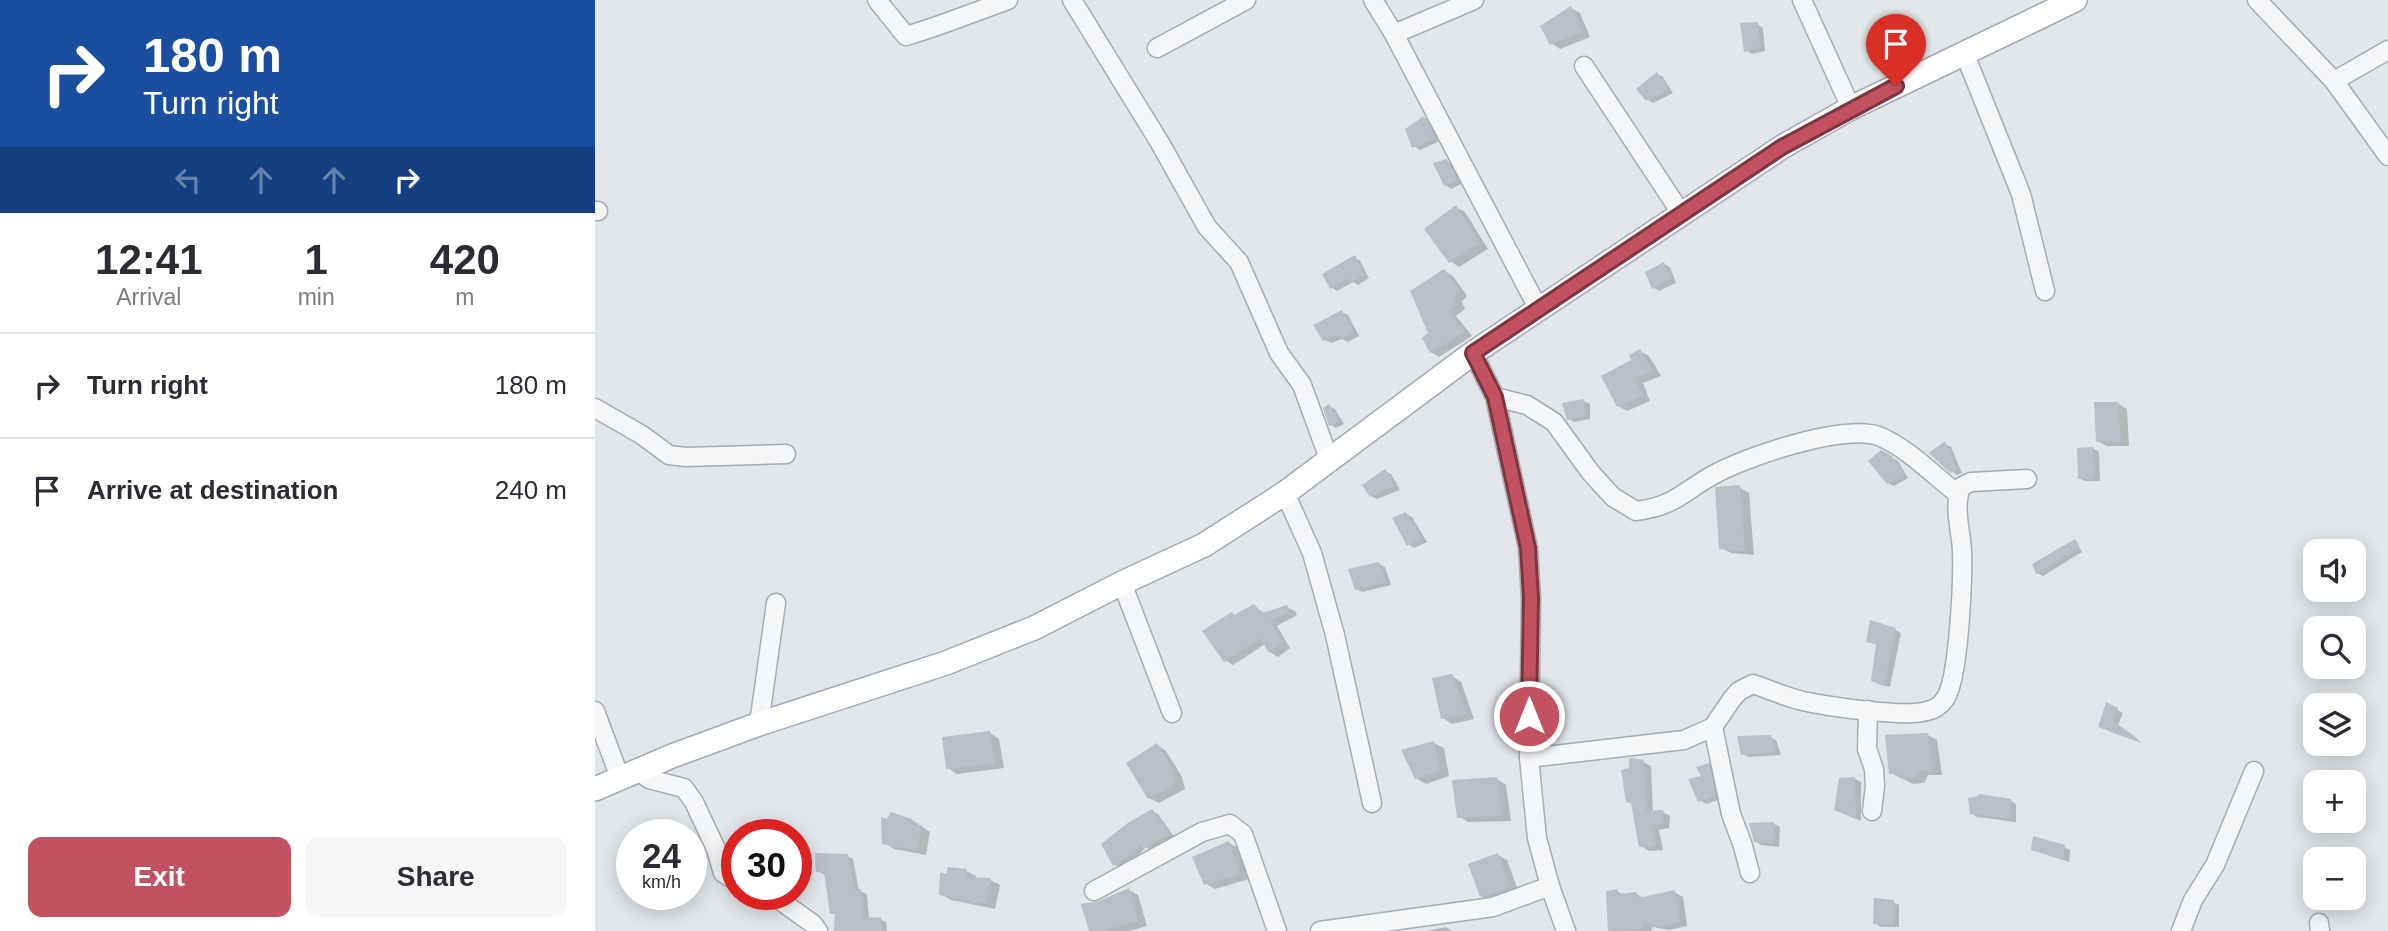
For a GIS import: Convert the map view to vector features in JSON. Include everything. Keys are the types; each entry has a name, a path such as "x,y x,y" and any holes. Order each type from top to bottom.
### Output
{"main road":[{"path":"595,789 672,756 758,724 946,663 1034,628 1204,545 1285,493 1538,308 1782,147 1851,108 2075,0"}],"street":[{"path":"877,0 906,36 1008,0"},
{"path":"1072,0 1160,143 1207,227 1239,262 1279,353 1302,385 1329,459"},
{"path":"1157,48 1246,0"},
{"path":"1373,0 1394,34 1538,308"},
{"path":"1394,34 1474,0"},
{"path":"1802,0 1851,108"},
{"path":"2257,0 2334,81 2388,156"},
{"path":"2334,81 2388,50"},
{"path":"1964,52 2021,194 2045,291"},
{"path":"1584,66 1681,213"},
{"path":"1473,353 1495,397 1528,548 1531,598 1529,758 1537,838 1550,887 1566,931"},
{"path":"1495,397 1527,405 1554,422 1613,497 1636,511 1661,508 1744,459 1837,434 1878,435 1910,453 1958,494"},
{"path":"595,408 642,435 669,455 686,457 786,454"},
{"path":"1529,758 1684,740 1713,727 1739,691 1753,684 1800,700 1868,710 1928,711 1938,706 1946,698 1958,654 1962,551 1958,494 1961,487 1971,482 2027,479"},
{"path":"1285,493 1312,553 1335,635 1372,803"},
{"path":"1122,583 1172,713"},
{"path":"758,724 776,603"},
{"path":"1868,710 1867,749 1874,769 1875,786 1872,811"},
{"path":"595,711 629,774 684,789 694,802 721,866"},
{"path":"1713,727 1731,814 1743,846 1749,873"},
{"path":"2181,931 2193,900 2215,865 2253,771"},
{"path":"1094,891 1202,832 1230,824 1243,834 1277,931"},
{"path":"1320,931 1381,927 1493,907 1550,887"},
{"path":"793,910 818,931"}],"building":[{"path":"1571,6 1582,32 1550,45 1540,26"},
{"path":"1758,22 1760,48 1744,52 1740,23"},
{"path":"1657,72 1669,89 1646,101 1636,89"},
{"path":"1424,116 1436,138 1412,148 1405,129"},
{"path":"1447,159 1457,180 1444,186 1433,163"},
{"path":"1456,205 1480,243 1449,263 1424,229"},
{"path":"1355,255 1364,275 1351,283 1348,278 1330,289 1322,274"},
{"path":"1664,262 1671,279 1652,289 1645,272"},
{"path":"1444,269 1460,290 1454,297 1457,305 1449,311 1465,331 1430,353 1422,338 1428,333 1410,291"},
{"path":"1342,310 1354,332 1341,340 1338,335 1323,341 1313,325"},
{"path":"1640,349 1653,371 1635,378 1643,396 1617,407 1601,376 1631,360 1629,355"},
{"path":"1584,399 1585,416 1567,420 1562,403"},
{"path":"2094,402 2118,402 2121,441 2096,442"},
{"path":"1329,404 1339,421 1329,426 1323,408"},
{"path":"1945,441 1957,470 1950,473 1929,453"},
{"path":"2093,447 2094,479 2078,479 2077,448"},
{"path":"1881,450 1892,456 1903,474 1887,484 1868,461"},
{"path":"1385,469 1395,486 1370,497 1362,485"},
{"path":"1740,485 1745,551 1719,549 1715,487"},
{"path":"1406,512 1422,538 1407,546 1392,518"},
{"path":"2075,539 2080,547 2036,574 2032,564"},
{"path":"1379,562 1386,582 1355,590 1348,569"},
{"path":"1254,604 1262,613 1287,605 1290,611 1270,621 1283,643 1269,653 1260,638 1224,662 1202,631 1232,612 1234,615"},
{"path":"1870,620 1896,628 1884,686 1871,681 1876,644 1866,642"},
{"path":"1452,674 1466,714 1441,719 1432,678"},
{"path":"2106,702 2118,708 2113,721 2137,738 2136,741 2098,727"},
{"path":"990,731 995,764 946,769 942,737"},
{"path":"1928,733 1933,771 1918,771 1914,778 1902,779 1901,774 1889,774 1885,735"},
{"path":"1771,735 1776,753 1741,755 1737,736"},
{"path":"1434,741 1440,771 1415,779 1401,750"},
{"path":"1157,743 1173,770 1176,783 1148,799 1126,763"},
{"path":"1629,758 1644,760 1646,811 1663,810 1662,824 1652,826 1656,846 1639,847 1631,803 1626,802 1621,770 1629,768"},
{"path":"1709,763 1716,796 1698,802 1688,779 1701,776 1696,767"},
{"path":"1497,777 1502,816 1457,818 1452,780"},
{"path":"1855,777 1856,819 1834,810 1839,778"},
{"path":"1980,794 2011,799 2011,819 1970,814 1968,798"},
{"path":"1152,809 1170,834 1143,848 1141,844 1128,857 1113,866 1101,844 1129,822"},
{"path":"891,812 912,819 913,825 922,825 917,851 882,844 881,817 887,819"},
{"path":"1774,822 1774,844 1754,842 1749,823"},
{"path":"2033,836 2065,845 2063,860 2031,850"},
{"path":"1229,841 1240,874 1204,885 1192,857"},
{"path":"815,853 848,854 854,889 861,889 863,918 881,917 882,931 834,931 835,914 830,914 824,872 816,872"},
{"path":"1498,853 1510,888 1480,897 1468,864"},
{"path":"948,867 967,869 966,877 991,878 985,904 939,895 940,872 946,874"},
{"path":"1129,888 1138,921 1103,931 1089,931 1081,904 1099,901"},
{"path":"1617,889 1618,894 1636,892 1638,898 1675,890 1680,922 1660,927 1644,923 1641,929 1608,931 1606,891"},
{"path":"1874,898 1894,900 1894,924 1873,924"}],"route":[{"path":"1529,716 1531,598 1528,548 1495,397 1473,353 1782,147 1896,86"}]}
